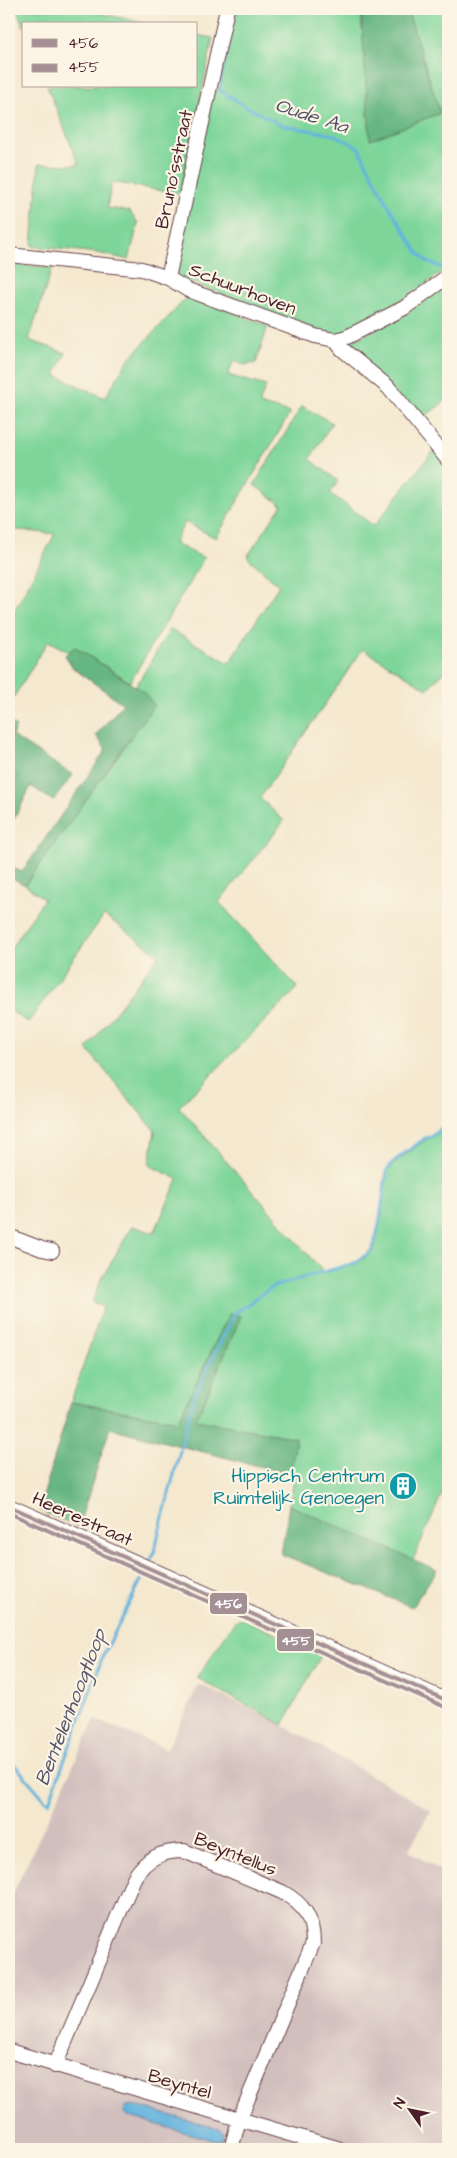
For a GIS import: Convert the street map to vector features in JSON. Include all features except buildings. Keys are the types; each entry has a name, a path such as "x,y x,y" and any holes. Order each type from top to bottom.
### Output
{"street":[{"name":"Bruno'sstraat","path":"168,278 227,9"},
{"name":"Schuurhoven","path":"9,255 142,269 168,278 188,290 316,336 335,340"},
{"path":"448,276 404,308 347,337 335,340 342,350 388,387 448,460"},
{"path":"9,1238 11,1237 52,1251"},
{"name":"Heerestraat","path":"9,1506 448,1701"},
{"name":"Beyntellus","path":"55,2066 134,1878 148,1860 170,1851 184,1851 293,1898 308,1914 313,1928 313,1944 239,2120 231,2149"},
{"name":"Beyntel","path":"9,2051 340,2149"}],"shaded area":[{"path":"199,1684 283,1725 431,1810 408,1851 448,1875 448,2149 9,2149 9,1902 95,1719 167,1749"}],"green space":[{"path":"16,9 82,9 140,22 22,22"},
{"path":"235,9 361,9 370,140 440,113 407,9 448,9 448,268 381,315 344,333 331,336 180,278 173,270 212,92 219,90"},
{"path":"361,9 407,9 440,113 370,140"},
{"path":"198,35 213,38 180,194 112,182 107,208 129,211 138,223 129,260 98,253 32,246 39,164 79,165 48,88 198,88"},
{"path":"9,264 52,268 29,340 66,353 55,375 105,398 128,360 189,295 268,326 256,363 244,365 234,360 228,375 266,386 259,404 290,413 216,538 185,522 174,543 204,558 130,682 75,647 69,652 48,641 9,705 9,621 55,534 9,529"},
{"path":"448,283 448,399 420,420 348,345 350,342 399,319"},
{"path":"302,406 332,423 310,459 338,481 330,493 374,526 434,450 448,468 448,668 427,689 363,649 260,798 284,821 219,902 298,988 179,1107 324,1273 363,1259 374,1250 382,1214 384,1180 388,1170 398,1160 448,1124 448,1480 413,1560 289,1505 295,1476 290,1474 296,1438 196,1420 241,1316 229,1314 178,1421 71,1402 103,1307 92,1302 100,1282 132,1226 154,1233 178,1179 149,1165 155,1131 87,1049 159,955 104,915 28,1023 9,1009 9,951 44,899 25,885 154,705 144,692 136,686 170,629 229,663 279,585 247,557 282,505 254,485"},
{"path":"75,647 144,692 154,705 25,885 9,876 9,866 22,872 106,750 96,735 123,704 73,668 65,655"},
{"path":"9,721 16,727 12,736 73,775 53,801 31,786 9,829 9,791 19,777 9,770"},
{"path":"9,770 19,777 9,791"},
{"path":"229,1314 241,1316 196,1420 296,1438 290,1474 110,1428 78,1527 39,1510 71,1402 178,1421"},
{"path":"289,1505 437,1570 412,1607 281,1554"},
{"path":"240,1618 322,1654 283,1725 197,1678 235,1621"}],"water":[{"path":"132,2105 220,2129 223,2132 222,2138 216,2141 130,2117 124,2113 125,2107"}],"waterway":[{"name":"Oude Aa","path":"235,9 219,90 282,125 335,135 358,147 388,205 417,251 427,262 447,269"},
{"name":"Bentelenhoogtloop","path":"149,1563 153,1556 194,1396 235,1313 272,1287 355,1263 370,1252 374,1245 379,1224 387,1170 393,1162 425,1138 431,1137 448,1122"},
{"name":"Bentelenhoogtloop","path":"9,1758 45,1800 49,1802 103,1656 145,1572"}],"transit line":[{"name":"456","path":"9,1506 448,1701"},
{"name":"455","path":"9,1513 445,1707"}],"place":[{"name":"Hippisch Centrum Ruimtelijk Genoegen","path":"403,1486"}]}
